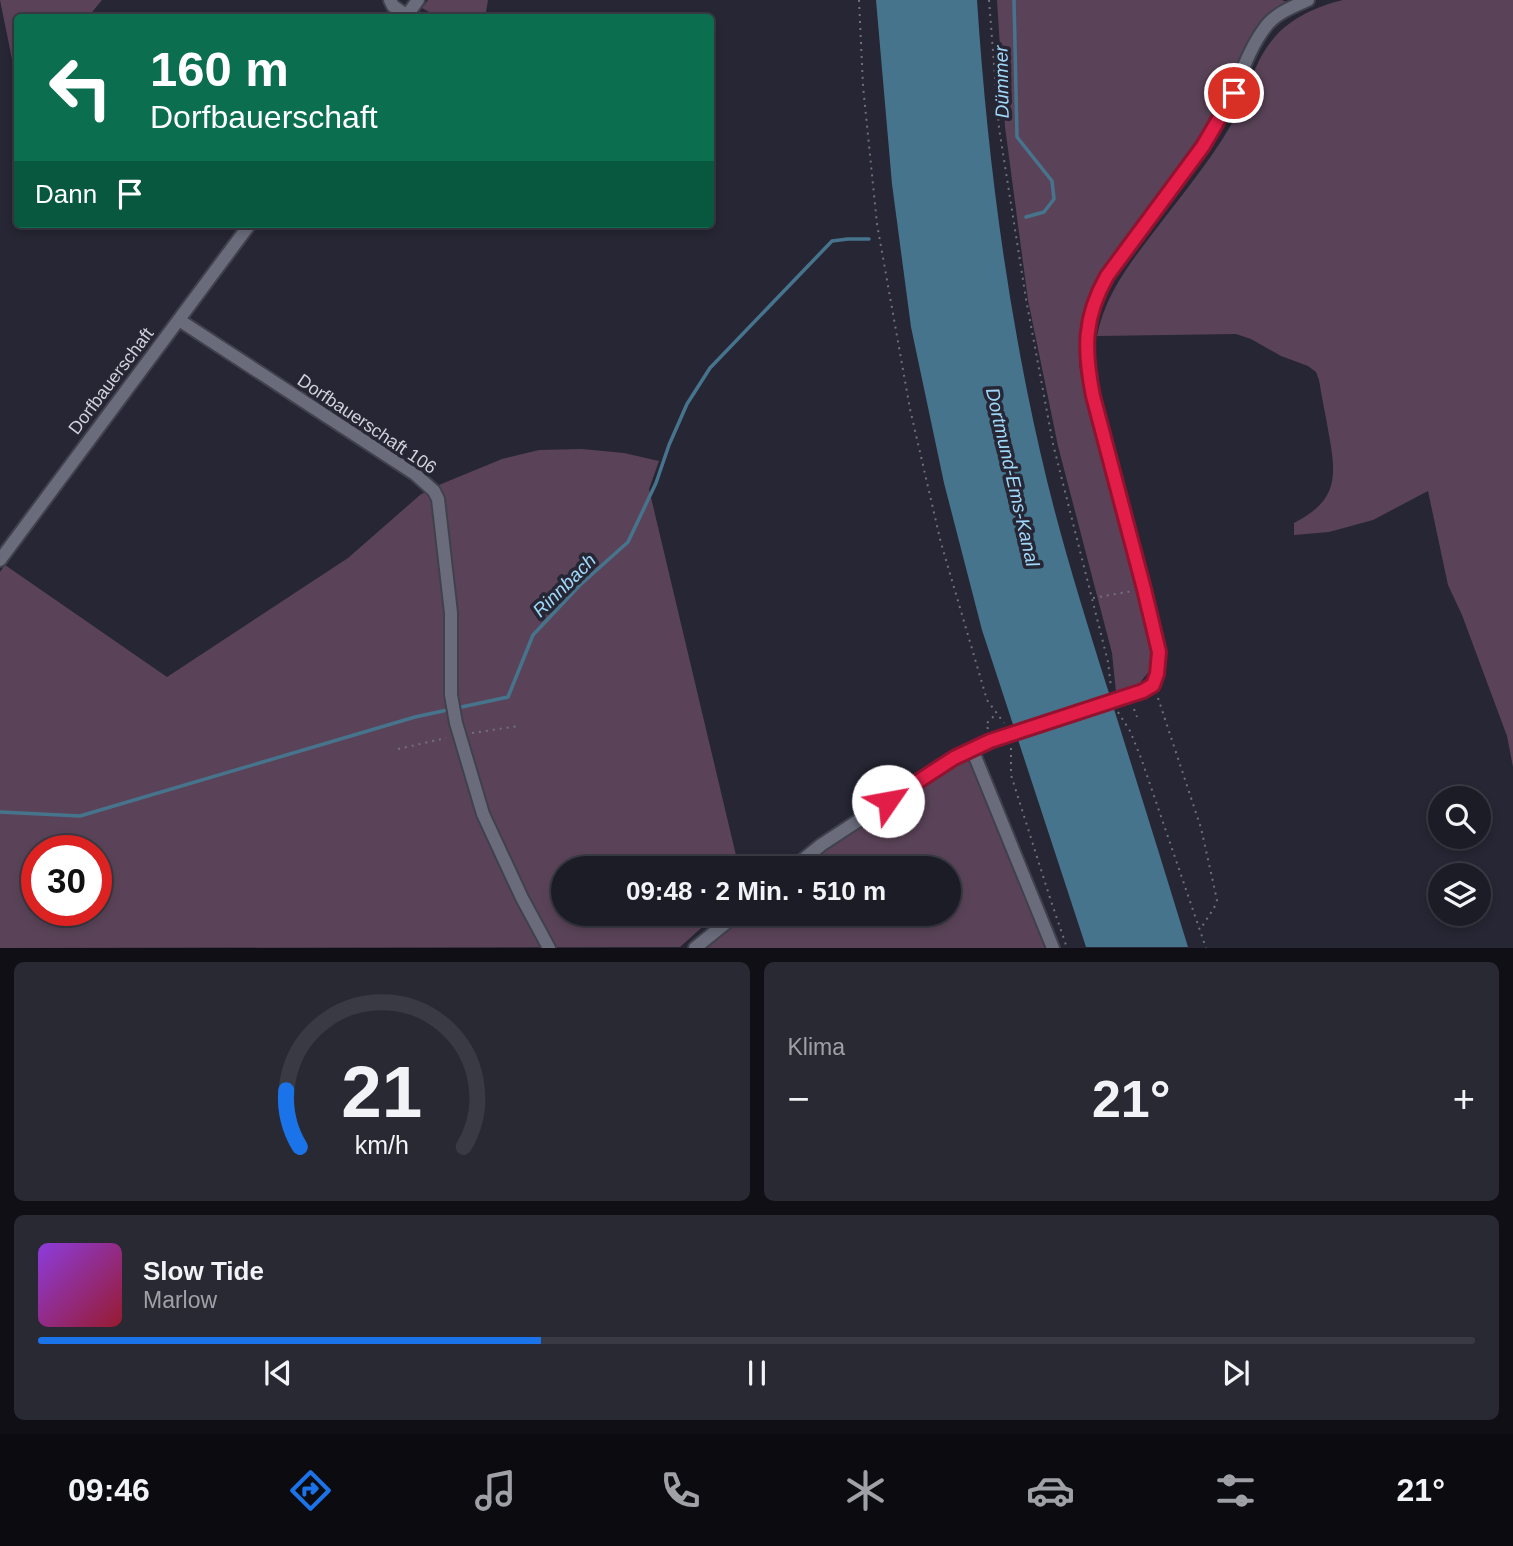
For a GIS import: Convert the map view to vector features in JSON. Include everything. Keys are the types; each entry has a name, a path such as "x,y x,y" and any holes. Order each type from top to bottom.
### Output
{"street":[{"path":"390,0 403,14"},
{"path":"407,14 418,0"},
{"path":"808,856 832,837 972,749 1116,696 1143,691 1153,685 1159,652 1087,365 1086,343 1091,313 1099,290 1115,265 1222,117 1264,28 1289,8 1308,0"},
{"name":"Dorfbauerschaft","path":"0,560 247,228"},
{"name":"Dorfbauerschaft 106","path":"179,320 415,474 434,491 439,508 451,612 451,695 456,723 483,814 522,898 549,947"},
{"path":"972,749 1053,947"},
{"path":"695,947 722,926"}],"path":[{"path":"859,0 863,86 877,224 910,408 941,543 987,699 1007,735 1011,775 1067,947"},
{"path":"989,0 999,128 1026,299 1053,444 1116,696"},
{"path":"1092,599 1144,589"},
{"path":"1153,685 1201,828 1216,900 1214,908 1200,929"},
{"path":"1118,712 1130,731 1141,758 1206,947"},
{"path":"986,724 997,713"}],"shaded area":[{"path":"0,0 102,0 90,14 14,14 14,69"},
{"path":"428,0 488,0 486,14 433,14 422,8"},
{"path":"997,0 1282,0 1289,3 1258,30 1241,58 1219,115 1084,320 1079,365 1151,651 1150,670 1139,684 1116,692 1112,653 1058,446 1028,300 1005,127"},
{"path":"1343,0 1513,0 1513,767 1507,736 1462,615 1448,585 1428,491 1373,520 1329,532 1294,535 1294,523 1319,506 1331,487 1333,476 1332,450 1316,372 1236,334 1097,336 1106,306 1120,279 1223,138 1237,114 1260,58 1274,38 1296,19 1314,9"},
{"path":"582,449 624,453 659,461 649,489 736,856 551,856 551,926 704,926 680,947 0,948 0,572 5,565 167,677 348,558 420,495 502,459 539,450"},
{"path":"968,761 976,767 1049,948 704,948 731,926 961,926 961,856 816,856 957,763"}],"water":[{"name":"Dortmund-Ems-Kanal","path":"876,0 977,0 992,170 1017,339 1040,451 1080,601 1188,947 1086,947 982,630 944,483 911,327 892,184"}],"waterway":[{"name":"Dümmer","path":"1014,0 1017,137 1052,181 1054,199 1044,212 1026,217"},
{"name":"Rinnbach","path":"0,812 80,816 415,717 508,697 533,635 580,585 628,542 656,483 687,404 710,368 832,241 869,239"}],"route":[{"path":"888,801 954,758 990,741 1143,691 1153,685 1159,652 1093,396 1087,365 1089,321 1099,290 1107,276 1203,146 1234,93"}]}
